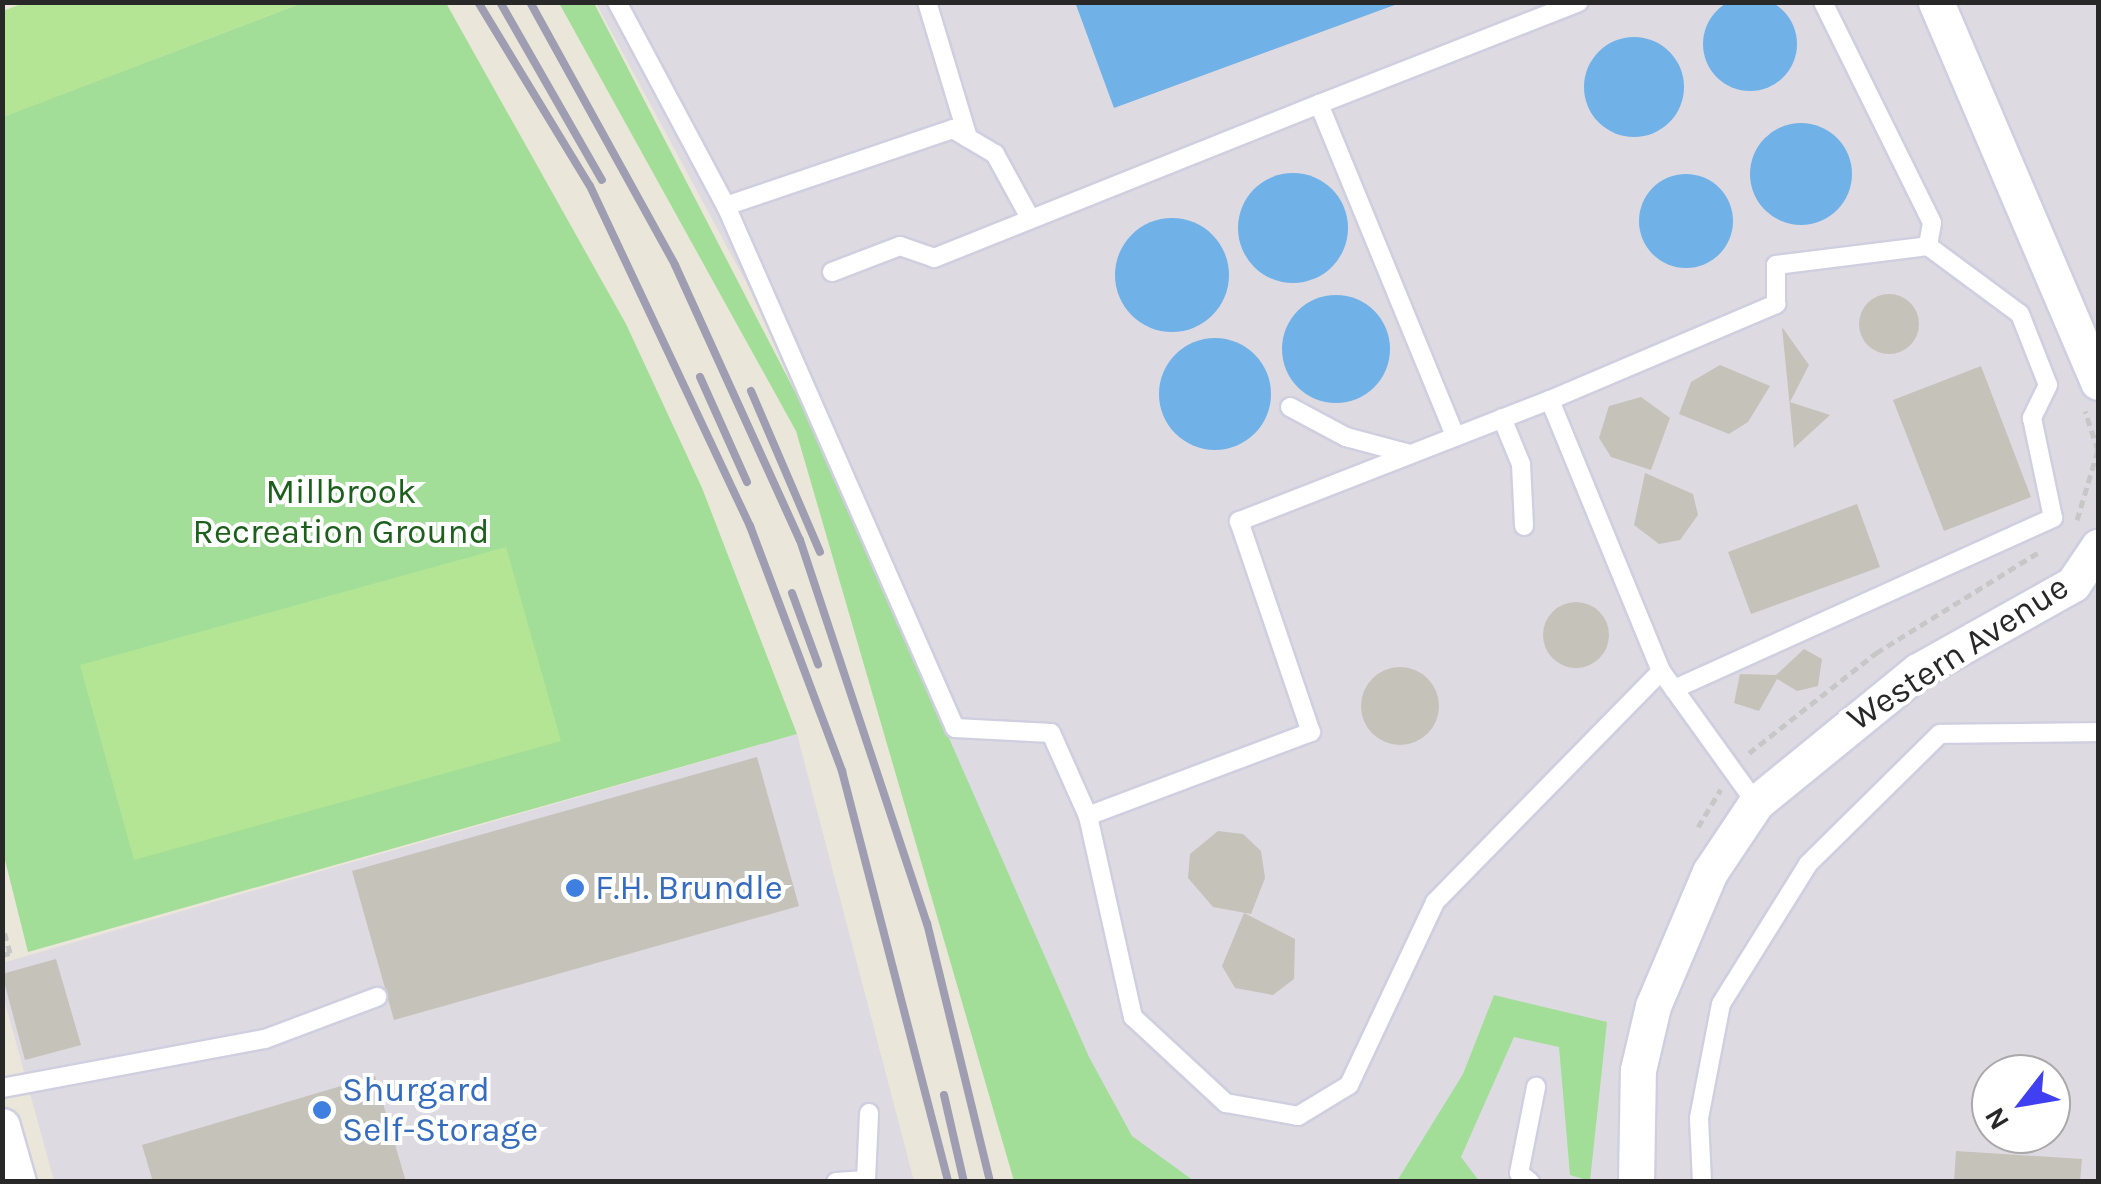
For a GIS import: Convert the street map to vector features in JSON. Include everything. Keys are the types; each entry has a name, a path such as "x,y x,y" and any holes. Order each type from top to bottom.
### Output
{"street":[{"path":"1936,2 2098,382"},
{"name":"Western Avenue","path":"1636,1182 1638,1070 1652,1006 1710,872 1756,803 1918,671 2072,584 2098,546"},
{"path":"2,1126 18,1182"}],"lane":[{"path":"617,2 726,206 955,728 1051,733 1088,816 1114,902 1133,1018 1226,1103 1298,1116 1348,1085 1435,902 1661,670"},
{"path":"926,2 968,138"},
{"path":"832,272 900,246 934,258 1028,216 1579,2"},
{"path":"1823,2 1932,223 1928,246"},
{"path":"1319,104 1456,436"},
{"path":"726,206 953,129 995,154 1028,216"},
{"path":"1088,816 1311,732 1240,521 1550,400 1776,304 1776,265 1928,246 2020,314 2048,384 2032,418 2052,518 1674,688"},
{"path":"1550,400 1661,670 1756,803"},
{"path":"1290,408 1346,438 1411,454"},
{"path":"1502,418 1522,464 1524,526"},
{"path":"1702,1182 1698,1118 1721,1004 1808,864 1940,734 2098,732"},
{"path":"2,1088 265,1040 377,997"},
{"path":"1530,1182 1519,1173 1536,1086"},
{"path":"836,1182 866,1180 869,1112"}],"path":[{"path":"2,955 10,952 3,929"}],"shaded area":[{"path":"596,3 2098,3 2098,1181 1076,1181 962,786 769,325"},
{"path":"797,734 914,1181 54,1181 3,995 2,963"}],"green space":[{"path":"26,2 302,3 3,117 3,11"},
{"name":"Millbrook Recreation Ground","path":"302,3 446,3 626,324 702,488 797,734 28,952 2,848 2,117"},
{"path":"559,3 594,3 808,417 1089,1057 1132,1136 1194,1181 1014,1181 796,431"},
{"path":"506,547 561,741 134,860 80,665"},
{"path":"1494,995 1607,1022 1590,1181 1570,1175 1559,1047 1514,1037 1461,1157 1479,1181 1397,1181 1463,1074"}],"water":[{"path":"1750,-3 1768,1 1783,11 1793,26 1797,44 1793,62 1783,77 1768,87 1750,91 1732,87 1717,77 1707,62 1703,44 1707,26 1717,11 1732,1"},
{"path":"1075,2 1400,2 1400,3 1114,108"},
{"path":"1634,37 1662,45 1676,59 1684,87 1676,115 1662,129 1634,137 1606,129 1592,115 1584,87 1592,59 1606,45"},
{"path":"1801,123 1820,127 1837,138 1848,155 1852,174 1848,193 1837,210 1820,221 1801,225 1782,221 1765,210 1754,193 1750,174 1754,155 1765,138 1782,127"},
{"path":"1293,173 1314,177 1332,189 1344,207 1348,228 1344,249 1332,267 1314,279 1293,283 1272,279 1254,267 1242,249 1238,228 1242,207 1254,189 1272,177"},
{"path":"1686,174 1704,178 1719,188 1729,203 1733,221 1729,239 1719,254 1704,264 1686,268 1668,264 1653,254 1643,239 1639,221 1643,203 1653,188 1668,178"},
{"path":"1172,218 1194,222 1212,235 1225,253 1229,275 1225,297 1212,315 1194,328 1172,332 1150,328 1132,315 1119,297 1115,275 1119,253 1132,235 1150,222"},
{"path":"1336,295 1357,299 1374,311 1386,328 1390,349 1386,370 1374,387 1357,399 1336,403 1315,399 1298,387 1286,370 1282,349 1286,328 1298,311 1315,299"},
{"path":"1215,338 1236,343 1254,355 1266,373 1271,394 1266,415 1254,433 1236,445 1215,450 1194,445 1176,433 1164,415 1159,394 1164,373 1176,355 1194,343"}],"building":[{"path":"1889,294 1910,303 1919,324 1910,345 1889,354 1868,345 1859,324 1868,303"},
{"path":"1782,327 1809,365 1790,402 1830,415 1794,448"},
{"path":"1720,365 1770,386 1748,422 1729,434 1679,414 1691,382"},
{"path":"1981,366 2031,497 1944,531 1893,400"},
{"path":"1641,397 1670,418 1651,470 1611,457 1599,438 1609,406"},
{"path":"1645,473 1693,494 1698,515 1680,540 1659,544 1634,525"},
{"path":"1857,504 1880,567 1751,614 1728,552"},
{"path":"1576,602 1589,604 1599,612 1607,622 1607,648 1599,658 1589,666 1576,668 1563,666 1553,658 1545,648 1543,635 1545,622 1553,612 1563,604"},
{"path":"1804,649 1822,659 1818,686 1797,691 1777,679 1759,711 1734,703 1740,674 1776,675"},
{"path":"1400,667 1428,678 1439,706 1428,734 1400,745 1372,734 1361,706 1372,678"},
{"name":"F.H. Brundle","path":"757,757 799,906 394,1020 352,871"},
{"path":"1218,831 1243,834 1261,851 1265,878 1251,914 1213,907 1188,878 1190,854"},
{"path":"1244,913 1295,939 1294,979 1273,995 1235,988 1222,966"},
{"path":"56,959 81,1045 25,1060 2,974"},
{"name":"Shurgard Self-Storage","path":"375,1076 406,1182 153,1182 142,1145"},
{"path":"1956,1151 2082,1159 2080,1182 1954,1182"}],"railway":[{"path":"478,2 590,186 750,526 842,771 948,1182"},
{"path":"500,2 602,180"},
{"path":"530,2 675,265 800,540 927,923 990,1182"},
{"path":"700,377 747,482"},
{"path":"751,391 820,552"},
{"path":"792,593 818,664"},
{"path":"944,1095 964,1182"}],"place":[{"name":"F.H. Brundle","path":"575,888"},
{"name":"Shurgard Self-Storage","path":"322,1110"}]}
